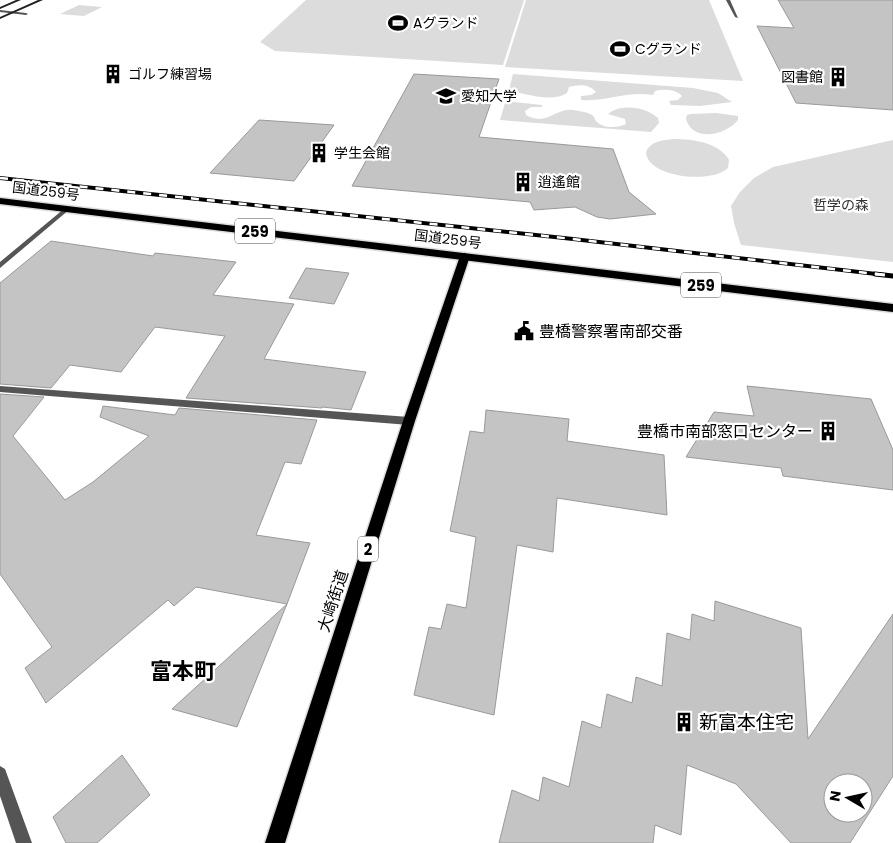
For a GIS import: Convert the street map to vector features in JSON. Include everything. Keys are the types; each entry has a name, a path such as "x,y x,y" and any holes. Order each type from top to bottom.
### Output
{"highway":[{"name":"国道259号","path":"0,201 893,308"}],"main road":[{"path":"0,9 19,0"},
{"path":"0,18 41,0"},
{"name":"大崎街道","path":"275,843 409,421 465,256"}],"street":[{"path":"728,0 737,17"},
{"path":"0,9 26,14"},
{"path":"0,266 67,209"},
{"path":"0,389 409,421"},
{"path":"0,774 24,843"}],"green space":[{"name":"Aグランド","path":"306,0 524,0 503,65 275,51 260,42"},
{"name":"Cグランド","path":"526,0 709,0 743,81 505,67"},
{"path":"79,5 102,7 84,16 60,14"},
{"path":"513,74 693,88 718,93 732,102 700,106 671,105 669,101 678,100 682,96 676,92 666,90 655,91 653,95 633,94 600,100 581,100 581,96 591,95 596,92 591,87 580,85 569,87 567,93 561,96 538,97 509,90"},
{"path":"505,103 542,105 542,107 531,107 525,111 526,115 533,118 545,118 566,110 573,110 592,115 599,124 606,127 615,127 626,124 625,119 608,114 620,108 633,108 653,114 658,118 659,123 651,132 500,120"},
{"path":"716,113 738,116 738,120 726,130 718,133 702,134 690,127 686,119 687,115 691,114"},
{"path":"674,139 697,141 712,145 725,154 729,160 728,168 720,173 709,176 695,177 668,173 657,168 649,161 646,152 648,148 654,143"},
{"name":"哲学の森","path":"893,140 893,262 741,245 731,206 740,192 754,178 773,167"}],"building":[{"name":"図書館","path":"778,0 893,0 893,110 796,103 757,26 794,28"},
{"path":"414,74 499,79 479,137 613,149 629,192 656,214 610,219 597,217 575,207 534,210 530,202 352,186"},
{"path":"259,120 334,125 294,181 210,173"},
{"path":"51,241 153,256 155,253 236,262 213,295 294,304 264,359 366,372 351,410 186,398 225,336 155,327 121,372 70,365 51,388 0,384 0,283"},
{"path":"306,268 349,273 334,304 289,298"},
{"name":"豊橋市南部窓口センター","path":"747,386 871,399 893,450 893,490 783,476 781,468 686,457 714,412 754,416"},
{"path":"0,394 44,397 13,436 65,500 93,482 149,436 100,417 103,406 175,415 179,408 317,420 301,464 285,462 256,535 310,543 287,604 196,587 174,606 168,600 46,703 25,668 52,647 0,574"},
{"path":"486,410 569,419 567,441 664,455 667,515 557,498 553,552 517,545 494,715 414,695 429,627 441,629 447,604 466,608 476,537 450,531 470,431 484,433"},
{"name":"新富本住宅","path":"715,601 801,628 808,739 893,614 893,776 873,807 873,773 823,773 823,823 863,823 850,843 791,843 736,784 687,765 681,835 655,825 653,843 499,843 512,790 539,801 543,777 569,787 582,721 601,728 607,694 632,703 636,677 662,686 667,633 690,640 692,614 714,621"},
{"path":"287,604 237,727 172,709"},
{"path":"122,755 150,795 97,843 66,843 53,817"}],"railway":[{"path":"0,178 573,239 885,275"},
{"path":"875,274 893,276"}],"place":[{"name":"Aグランド","path":"398,23"},
{"name":"Cグランド","path":"620,49"},
{"name":"ゴルフ練習場","path":"113,74"},
{"name":"図書館","path":"838,77"},
{"name":"愛知大学","path":"446,96"},
{"name":"学生会館","path":"319,153"},
{"name":"逍遙館","path":"523,182"},
{"name":"豊橋警察署南部交番","path":"524,331"},
{"name":"豊橋市南部窓口センター","path":"828,431"},
{"name":"新富本住宅","path":"684,722"}],"district":[{"name":"富本町","path":"183,671"}]}
